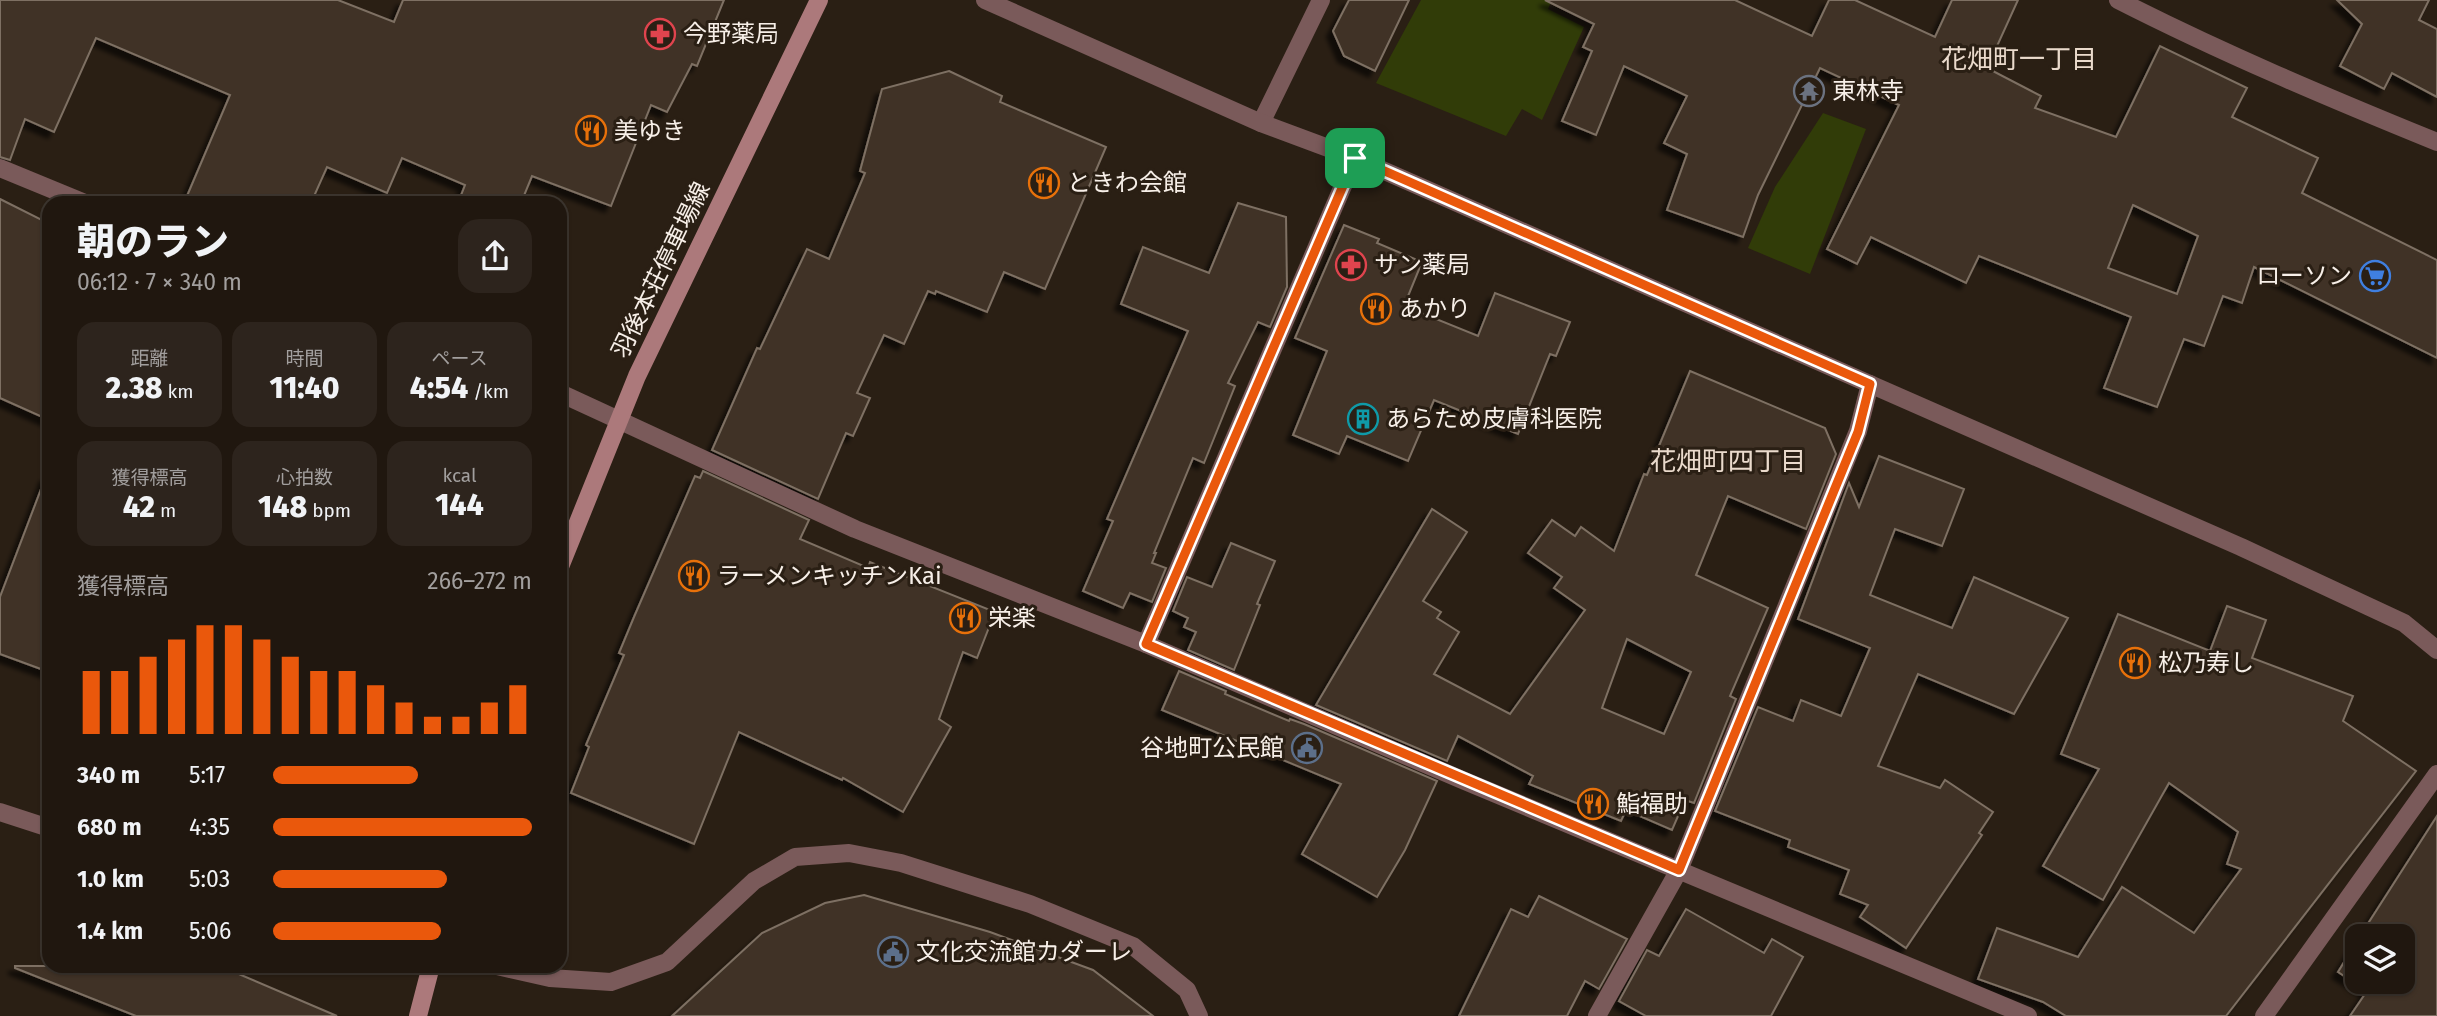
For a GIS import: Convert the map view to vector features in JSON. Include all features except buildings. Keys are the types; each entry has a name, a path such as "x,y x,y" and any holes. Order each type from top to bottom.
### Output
{"main road":[{"name":"羽後本荘停車場線","path":"567,549 618,419 660,327 819,0"},
{"path":"418,1016 429,973"}],"street":[{"path":"985,0 1261,123 1355,158 2229,541 2404,623 2437,650"},
{"path":"1261,123 1321,0"},
{"path":"2118,0 2301,86 2437,142"},
{"path":"1146,644 1355,158"},
{"path":"0,168 68,196"},
{"path":"1597,1016 1679,870 1858,432 1870,384"},
{"path":"567,396 855,529 1146,644 2028,1016"},
{"path":"2264,1016 2437,774"},
{"path":"0,811 42,826"},
{"path":"528,973 550,978 611,982 667,962 754,881 795,857 849,853 901,863 1030,904 1133,946 1187,990 1199,1016"}],"green space":[{"path":"1421,0 1552,0 1548,9 1584,27 1542,120 1522,109 1506,136 1376,83"},
{"path":"1823,113 1866,129 1810,274 1748,248 1775,187"}],"place":[{"name":"今野薬局","path":"660,34"},
{"name":"東林寺","path":"1809,91"},
{"name":"美ゆき","path":"591,131"},
{"name":"ときわ会館","path":"1044,183"},
{"name":"サン薬局","path":"1351,265"},
{"name":"ローソン","path":"2375,276"},
{"name":"あかり","path":"1376,309"},
{"name":"あらため皮膚科医院","path":"1363,419"},
{"name":"ラーメンキッチンKai","path":"694,576"},
{"name":"栄楽","path":"965,618"},
{"name":"松乃寿し","path":"2135,663"},
{"name":"谷地町公民館","path":"1307,748"},
{"name":"鮨福助","path":"1593,804"},
{"name":"文化交流館カダーレ","path":"893,952"}],"district":[{"name":"花畑町一丁目","path":"2019,59"},
{"name":"花畑町四丁目","path":"1728,461"}],"route":[{"path":"1355,158 1870,384 1858,432 1679,870 1146,644 1355,158"}]}
